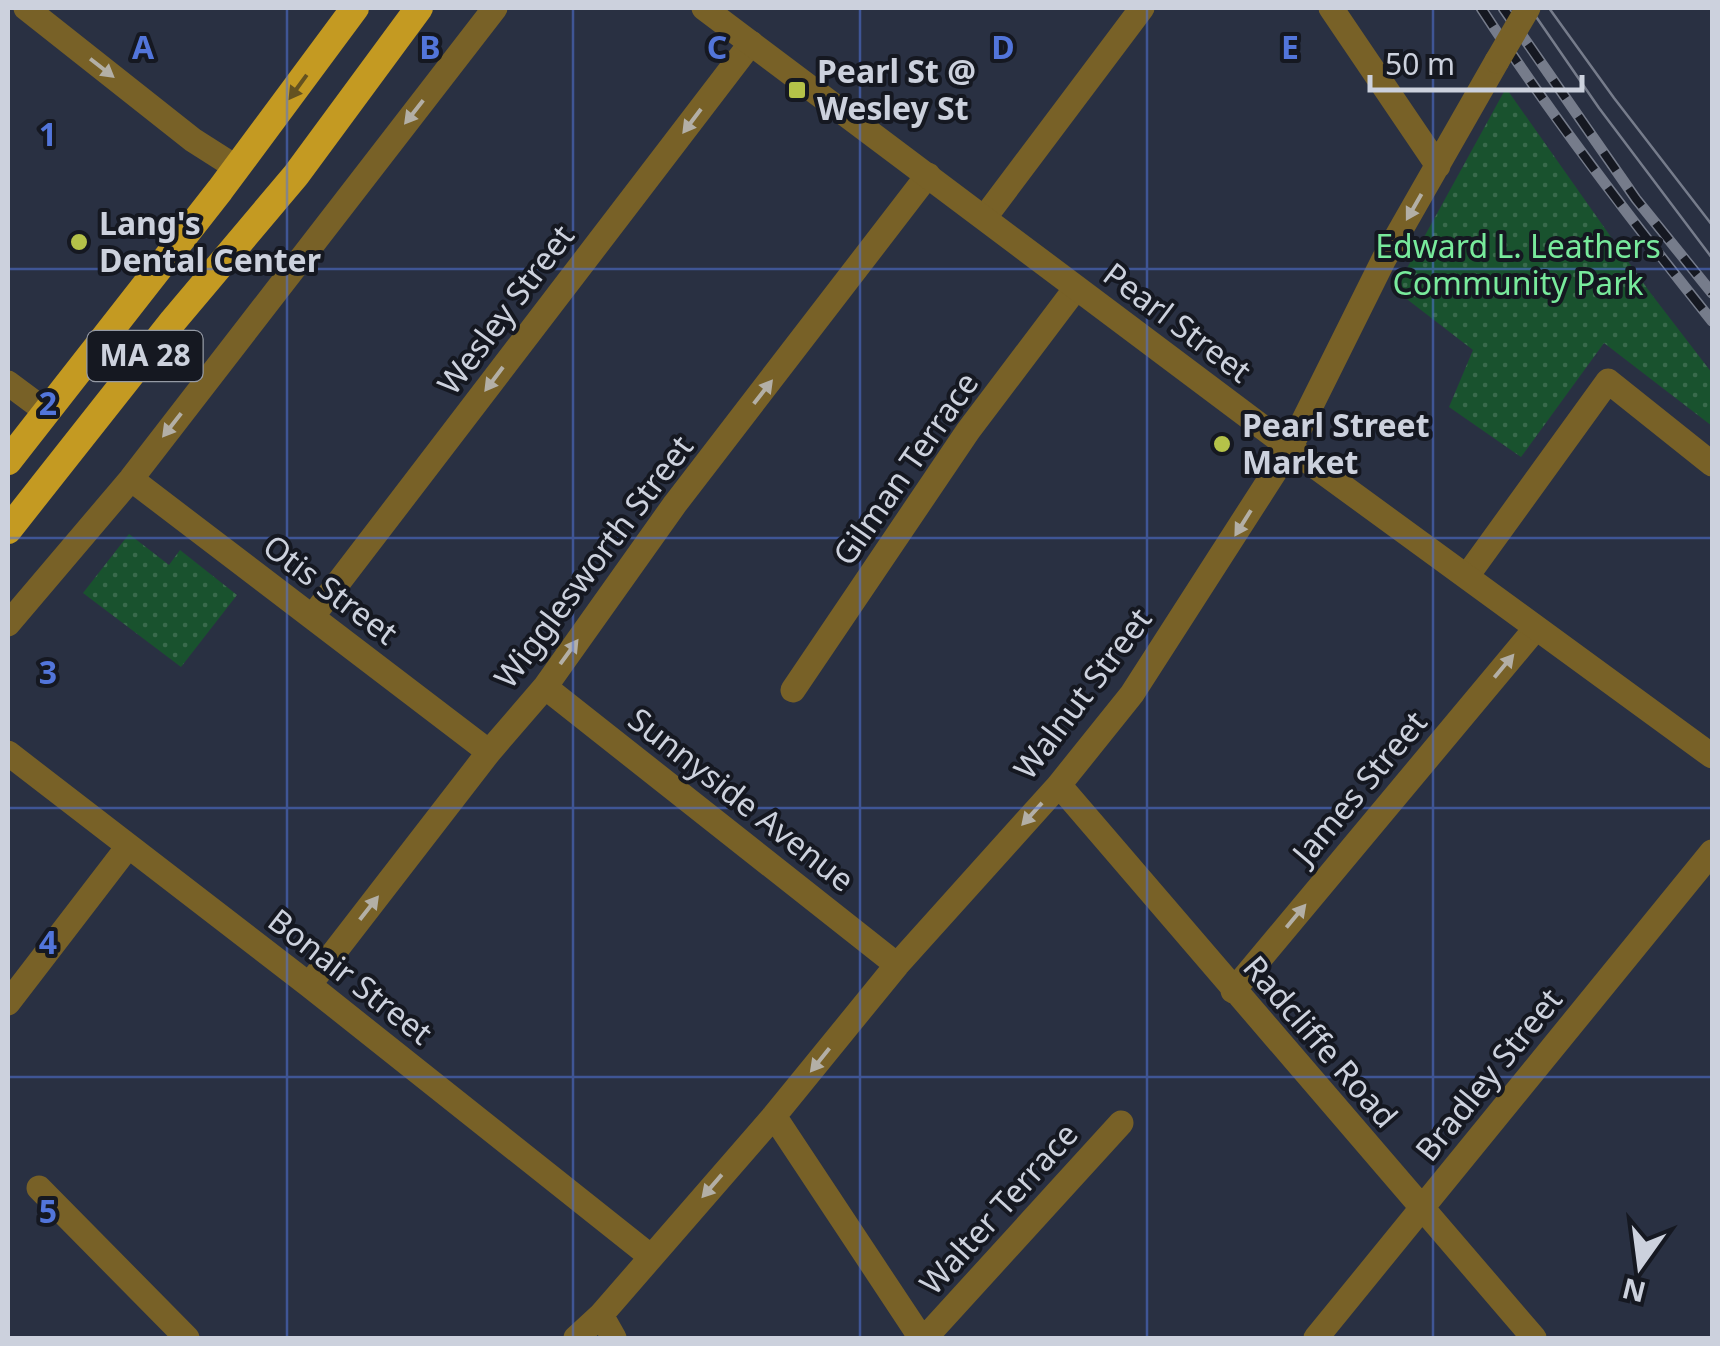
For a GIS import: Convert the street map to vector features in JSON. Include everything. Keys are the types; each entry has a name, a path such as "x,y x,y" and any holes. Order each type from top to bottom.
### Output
{"highway":[{"name":"MA 28","path":"8,461 237,168 355,8"},
{"name":"MA 28","path":"8,530 162,335 306,162 419,8"}],"street":[{"path":"26,8 192,140 237,168"},
{"path":"8,624 131,479 495,8"},
{"name":"Pearl Street","path":"704,8 1290,448 1712,756"},
{"path":"1331,8 1438,166"},
{"name":"Walnut Street","path":"576,1338 774,1116 897,965 1059,784 1132,694 1290,448 1384,259 1528,8"},
{"path":"985,217 1128,12"},
{"name":"Wesley Street","path":"312,617 750,43"},
{"name":"Wigglesworth Street","path":"309,985 544,687 675,504 928,175"},
{"name":"Gilman Terrace","path":"793,690 968,431 1076,288"},
{"path":"1466,576 1608,382 1712,464"},
{"path":"8,383 47,412"},
{"name":"Otis Street","path":"131,479 489,752"},
{"name":"James Street","path":"1233,990 1536,628"},
{"name":"Sunnyside Avenue","path":"544,687 897,965"},
{"name":"Bonair Street","path":"8,753 309,985 650,1256"},
{"name":"Radcliffe Road","path":"1059,784 1534,1338"},
{"path":"8,1002 128,848"},
{"name":"Bradley Street","path":"1316,1338 1712,852"},
{"path":"774,1116 923,1338"},
{"name":"Walter Terrace","path":"923,1338 1121,1123"},
{"path":"38,1188 183,1337"},
{"path":"600,1315 614,1338"}],"green space":[{"name":"Edward L. Leathers Community Park","path":"1506,88 1649,291 1712,373 1712,426 1604,343 1521,457 1449,407 1473,350 1395,290"},
{"path":"129,534 169,565 180,550 237,595 181,667 83,593"}],"tram line":[{"path":"1530,8 1599,108 1712,258"},
{"path":"1549,8 1712,225"}],"railway":[{"path":"1481,8 1593,168 1712,321"},
{"path":"1503,8 1636,199 1712,293"}],"place":[{"name":"Pearl St @ Wesley St","path":"797,90"},
{"name":"Lang's Dental Center","path":"79,242"},
{"name":"Pearl Street Market","path":"1222,444"}]}
